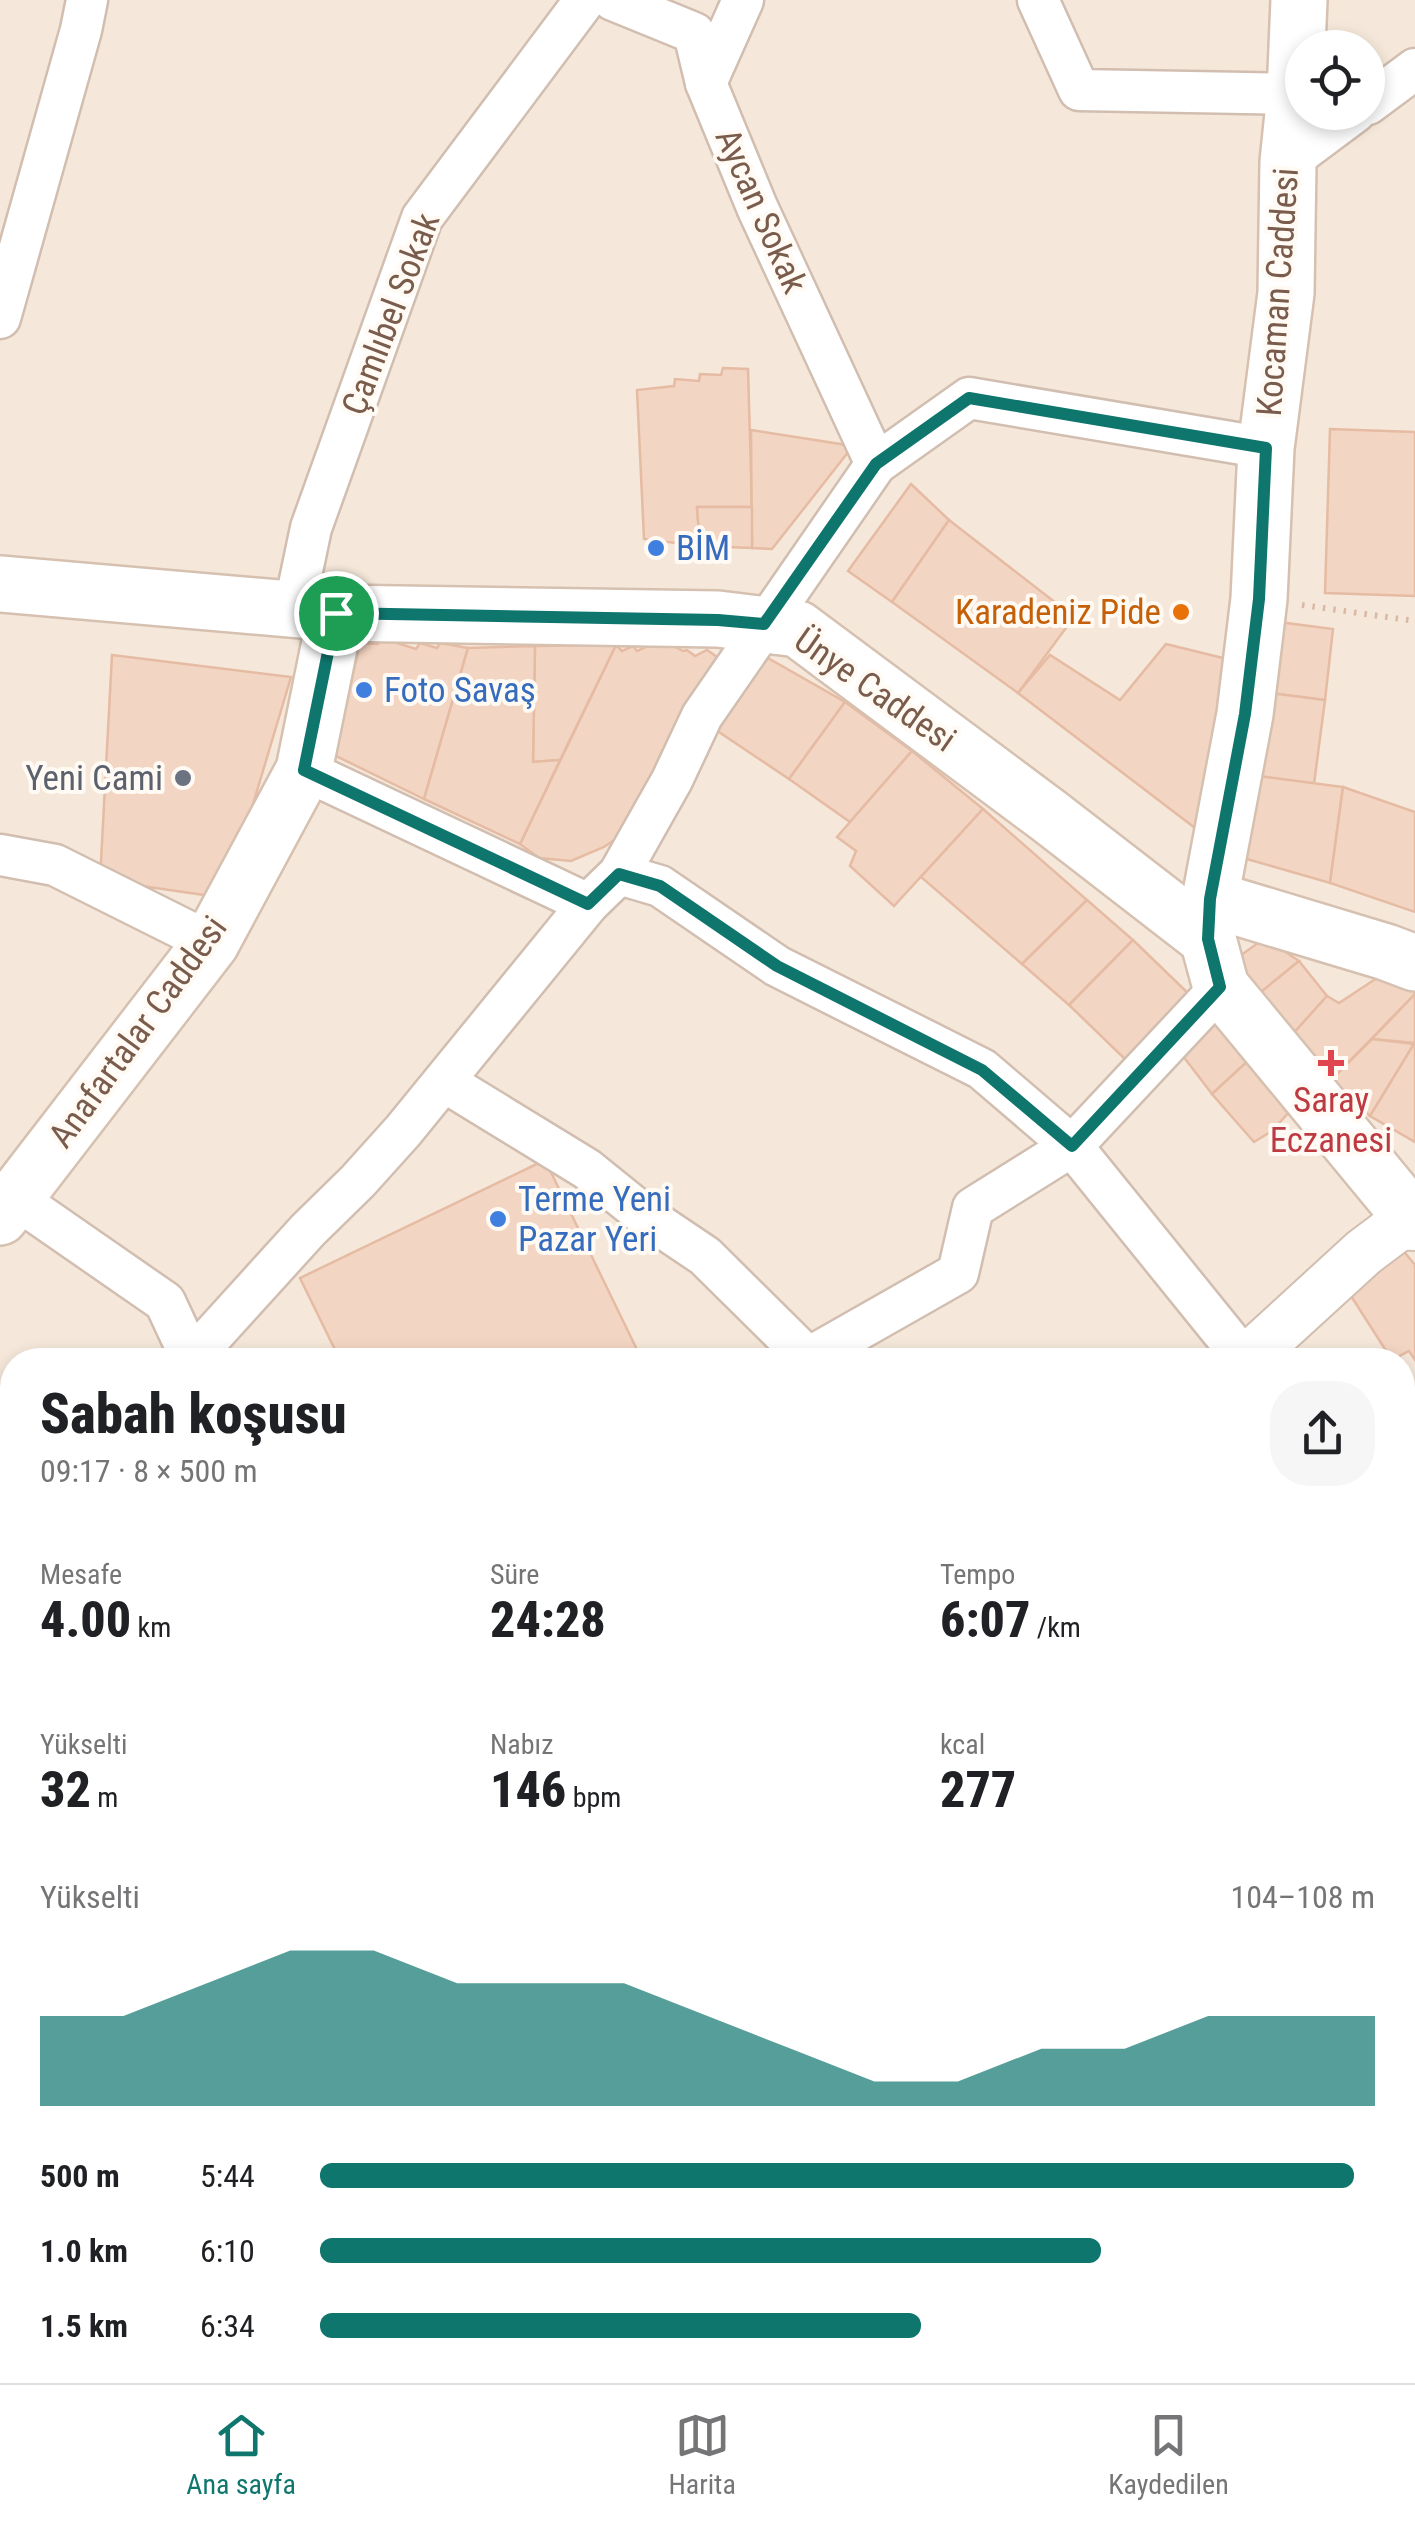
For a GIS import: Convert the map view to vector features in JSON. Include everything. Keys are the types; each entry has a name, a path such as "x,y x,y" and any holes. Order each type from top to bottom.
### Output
{"main road":[{"name":"Kocaman Caddesi","path":"1298,30 1299,0"},
{"name":"Kocaman Caddesi","path":"1213,942 1259,599 1266,448 1286,292 1291,130"},
{"name":"Ünye Caddesi","path":"0,584 315,611 718,620 798,629 1213,942"},
{"name":"Anafartalar Caddesi","path":"8,1208 211,942 304,770 315,611"},
{"path":"1213,942 1386,952 1415,963"},
{"path":"1213,942 1415,1224"}],"street":[{"path":"0,318 82,30 87,0"},
{"name":"Çamlıbel Sokak","path":"315,611 311,528 422,218 584,0"},
{"name":"Aycan Sokak","path":"613,0 694,33 706,83 757,208 876,464"},
{"path":"706,83 743,0"},
{"path":"1038,0 1079,90 1285,94"},
{"path":"1385,91 1415,69"},
{"path":"1288,162 1332,130"},
{"path":"203,1348 308,1230 358,1181 588,904 619,874 672,780 702,716 876,464 969,398 1266,448"},
{"path":"304,770 588,904"},
{"path":"0,856 54,865 211,942"},
{"path":"619,874 660,886 777,966 982,1070 1072,1146 1236,1348"},
{"path":"827,1348 958,1273 973,1208 1072,1146 1213,942"},
{"path":"444,1082 586,1169 705,1256 797,1348"},
{"path":"8,1208 164,1302 186,1348"},
{"path":"1259,1348 1364,1252 1400,1225 1415,1224"}],"path":[{"path":"1259,599 1415,620"}],"shaded area":[{"path":"0,0 1415,0 1415,1348 0,1348"}],"building":[{"path":"723,368 748,369 752,507 697,507 700,546 644,539 637,390 674,386 675,379 699,381 700,374 721,375"},
{"path":"1330,429 1415,432 1415,596 1325,593"},
{"path":"751,430 853,446 772,549 752,548"},
{"path":"911,484 949,520 892,602 848,571"},
{"path":"697,507 752,507 752,548 700,546"},
{"path":"949,520 1074,617 1018,693 892,602"},
{"path":"1271,621 1333,629 1325,700 1262,692"},
{"path":"381,638 416,649 420,643 437,648 440,643 468,648 424,799 334,755 360,643 378,644"},
{"path":"658,638 695,656 707,650 726,663 626,832 604,847 571,861 539,858 520,844 616,645 622,651 633,646 637,651"},
{"path":"1166,644 1239,662 1199,831 1018,693 1050,655 1120,700"},
{"path":"616,645 560,760 533,762 535,646"},
{"path":"535,646 533,762 560,760 520,844 424,799 468,648"},
{"path":"761,654 845,702 789,779 716,730"},
{"name":"Yeni Cami","path":"112,655 291,677 225,898 100,880"},
{"path":"1262,692 1325,700 1314,784 1250,775"},
{"path":"845,702 912,751 850,822 789,779"},
{"path":"912,751 983,809 894,906 850,866 856,851 837,837"},
{"path":"1250,775 1343,787 1330,883 1240,857"},
{"path":"1343,787 1415,812 1415,912 1330,883"},
{"path":"983,809 1087,900 1022,964 921,877"},
{"path":"1087,900 1133,940 1069,1005 1022,964"},
{"path":"1265,938 1299,961 1255,997 1230,963"},
{"path":"1133,940 1191,996 1128,1062 1069,1005"},
{"path":"1299,961 1327,996 1292,1035 1255,997"},
{"path":"1380,976 1415,985 1415,994 1331,1080 1292,1035 1327,996 1339,1003"},
{"path":"1415,994 1415,1043 1372,1039"},
{"path":"1213,1014 1251,1058 1212,1094 1176,1047"},
{"path":"1372,1039 1414,1044 1370,1116 1331,1080"},
{"path":"1415,1044 1415,1142 1370,1116"},
{"path":"1251,1058 1290,1111 1272,1131 1254,1142 1212,1094"},
{"name":"Terme Yeni Pazar Yeri","path":"545,1160 636,1348 334,1348 300,1278"},
{"path":"1401,1248 1415,1265 1415,1348 1384,1348 1344,1285"}],"place":[{"name":"BİM","path":"656,548"},
{"name":"Karadeniz Pide","path":"1181,612"},
{"name":"Foto Savaş","path":"364,690"},
{"name":"Yeni Cami","path":"183,778"},
{"name":"Saray Eczanesi","path":"1331,1063"},
{"name":"Terme Yeni Pazar Yeri","path":"498,1219"}],"route":[{"path":"969,398 1266,448 1259,599 1245,714 1210,899 1208,939 1220,987 1072,1146 982,1070 777,966 660,886 619,874 588,904 304,770 336,613 764,624 876,464 969,398"}]}
